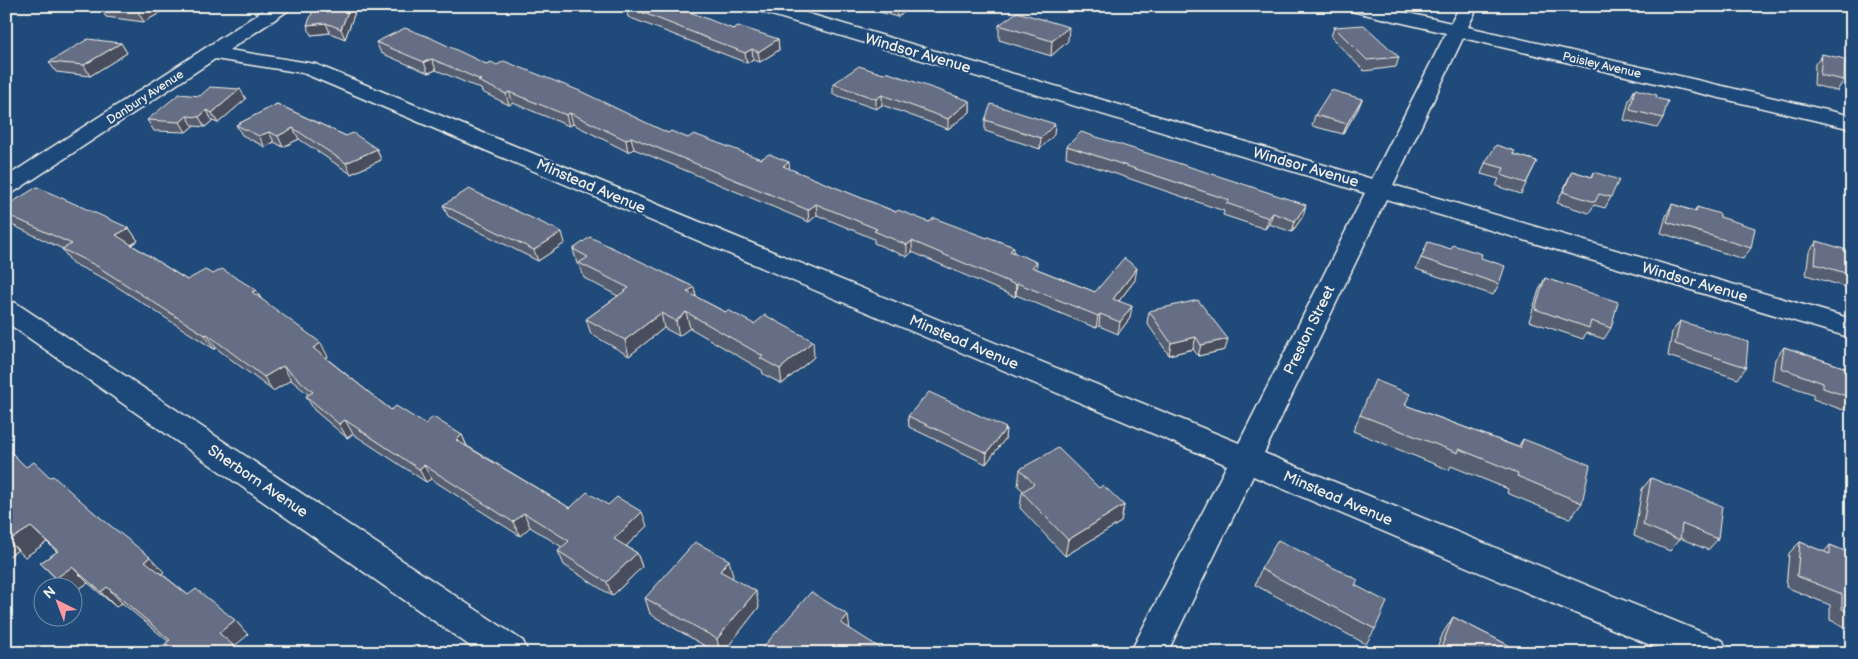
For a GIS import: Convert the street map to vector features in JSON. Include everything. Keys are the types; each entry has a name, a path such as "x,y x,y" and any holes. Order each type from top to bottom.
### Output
{"street":[{"name":"Danbury Avenue","path":"6,187 283,6"},
{"name":"Windsor Avenue","path":"761,6 1852,328"},
{"name":"Paisley Avenue","path":"1353,6 1852,123"},
{"name":"Preston Street","path":"1148,653 1246,460 1469,6"},
{"name":"Minstead Avenue","path":"212,53 308,68 1710,653"},
{"name":"Sherborn Avenue","path":"6,309 510,653"}],"building":[{"path":"108,6 144,6 137,10"},
{"path":"315,6 350,6 341,29 326,23 307,25"},
{"path":"626,6 675,6 733,29 738,26 778,39 758,52 752,49 745,53"},
{"path":"1017,12 1069,27 1052,41 999,25"},
{"path":"1364,25 1399,57 1367,60 1334,27"},
{"path":"405,28 429,37 486,64 491,62 497,65 504,61 580,91 668,133 671,131 688,138 694,134 761,159 769,154 789,162 783,166 896,212 898,210 929,222 934,218 988,237 1014,247 1010,251 1037,262 1032,267 1095,292 1124,258 1137,268 1113,299 1132,306 1120,322 1100,314 1098,316 1017,283 1016,285 912,241 907,245 874,231 877,229 816,204 808,210 631,137 626,140 570,113 566,115 509,92 506,94 478,81 481,80 432,59 424,62 376,42"},
{"path":"88,39 121,43 84,65 49,62"},
{"path":"1822,54 1845,59 1844,80 1820,75"},
{"path":"859,66 883,74 886,72 970,101 948,119 882,95 876,99 833,84"},
{"path":"210,87 240,89 212,113 207,110 199,117 187,116 180,122 147,120 179,94 200,96"},
{"path":"1635,89 1657,95 1656,98 1668,101 1663,118 1630,110"},
{"path":"1331,90 1362,99 1347,124 1315,115"},
{"path":"277,104 346,136 353,133 377,149 346,163 293,128 278,136 269,132 259,136 236,125"},
{"path":"991,104 1055,124 1041,138 985,120"},
{"path":"1081,132 1306,205 1295,221 1273,213 1269,218 1226,203 1229,200 1067,146"},
{"path":"1496,145 1515,151 1513,154 1537,161 1526,183 1501,175 1504,168 1485,163"},
{"path":"1572,171 1592,177 1594,172 1619,180 1611,197 1599,194 1595,202 1563,192"},
{"path":"37,187 129,228 116,235 187,280 205,270 213,274 222,269 256,290 252,292 321,343 313,348 391,410 396,406 425,424 433,417 462,435 456,440 570,508 587,492 608,505 617,497 642,512 614,539 637,553 607,582 558,551 569,541 524,513 513,522 424,465 419,469 345,420 339,424 306,396 313,392 283,366 264,377 207,334 205,335 95,265 62,249 72,244 6,214 6,206"},
{"path":"469,189 562,232 534,250 443,205"},
{"path":"1672,204 1696,212 1697,207 1720,214 1720,217 1755,228 1751,248 1667,222"},
{"path":"590,237 694,287 687,292 725,312 728,310 754,324 765,315 813,341 780,369 760,358 763,356 686,312 676,321 661,313 625,340 586,319 629,288 579,263 588,257 573,249"},
{"path":"1817,241 1850,251 1849,255 1852,256 1852,275 1815,264"},
{"path":"1428,242 1451,249 1453,245 1482,254 1481,258 1505,266 1499,284 1421,258"},
{"path":"1545,278 1618,302 1611,328 1591,321 1589,328 1535,309"},
{"path":"1198,300 1228,339 1201,345 1196,337 1171,343 1149,311"},
{"path":"1680,321 1748,342 1746,367 1675,344"},
{"path":"1784,347 1852,370 1852,398 1823,388 1823,383 1781,368"},
{"path":"1375,380 1410,394 1405,405 1520,448 1523,439 1590,465 1582,503 1517,476 1518,473 1459,449 1458,453 1360,415"},
{"path":"929,392 1006,428 987,453 908,416"},
{"path":"6,447 26,467 34,462 50,477 53,476 97,515 150,557 145,561 188,595 196,589 235,620 219,633 242,653 156,653 170,640 107,587 101,592 72,567 59,576 54,576 40,563 58,551 31,527 8,541 6,539"},
{"path":"1058,448 1099,488 1103,485 1124,505 1068,540 1022,492 1034,484 1020,469"},
{"path":"1651,478 1722,506 1718,539 1682,524 1680,540 1643,525"},
{"path":"1278,540 1358,580 1355,585 1387,602 1375,629 1261,569"},
{"path":"695,542 729,560 720,571 756,591 717,639 645,598"},
{"path":"1800,542 1830,554 1830,545 1852,554 1852,614 1842,609 1842,594 1797,576"},
{"path":"811,592 848,615 841,623 888,653 758,653"},
{"path":"1453,617 1524,653 1439,653"}]}
